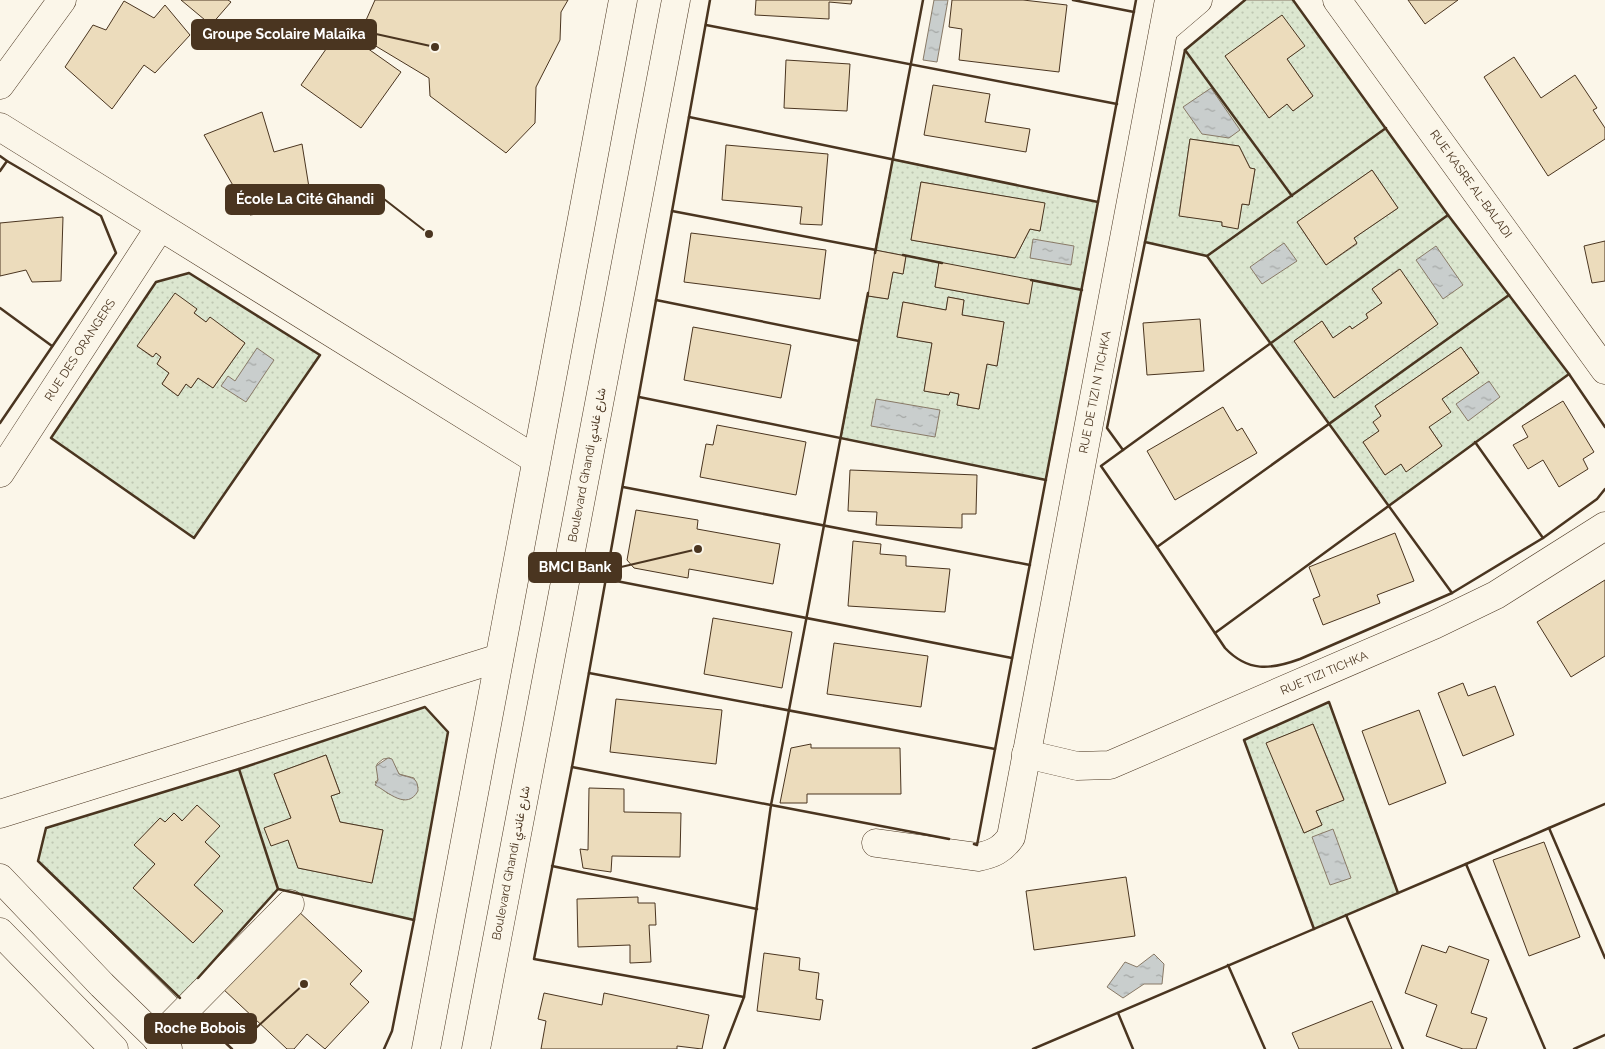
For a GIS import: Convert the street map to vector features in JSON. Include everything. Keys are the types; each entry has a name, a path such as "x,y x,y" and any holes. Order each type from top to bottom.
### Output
{"street":[{"path":"0,85 62,0"},
{"path":"426,1049 535,459 623,0"},
{"name":"Boulevard Ghandi شارع غاندي","path":"476,1049 676,0"},
{"name":"RUE DE TIZI N TICHKA","path":"876,843 978,857 992,854 1004,848 1011,837 1169,0"},
{"path":"1164,29 1198,0"},
{"name":"RUE KASRE AL-BALADI","path":"1337,0 1596,343 1605,370"},
{"path":"0,128 535,459"},
{"name":"RUE DES ORANGERS","path":"0,473 160,226"},
{"name":"RUE TIZI TICHKA","path":"1026,754 1077,766 1110,765 1434,625 1496,595 1605,526"},
{"path":"0,814 499,658"},
{"path":"0,878 102,985 163,1044 290,904"},
{"path":"0,932 112,1048"}],"green space":[{"path":"1245,0 1293,0 1448,215 1569,374 1389,506 1207,256 1145,242 1185,50","holes":["1304,46 1287,59 1313,96 1293,111 1287,104 1269,118 1225,56","1190,139 1239,146 1250,168 1255,169 1249,205 1242,204 1238,228 1222,226 1222,222 1179,215","1372,170 1398,208 1354,238 1357,244 1326,265 1297,222","1399,269 1438,324 1334,398 1294,341 1322,321 1333,338 1350,326 1352,329 1368,318 1366,314 1382,303 1372,289","1461,347 1479,373 1442,399 1429,427 1442,446 1406,471 1401,464 1385,475 1363,442 1379,431 1381,416 1375,406"]},
{"path":"893,159 1098,202 1046,480 841,438 868,296 888,299 893,272 903,274 906,256 875,250","holes":["921,182 1044,203 1040,231 1030,229 1015,258 911,240","939,263 1028,304 935,287","948,297 964,300 962,315 1004,322 997,366 987,364 979,409 957,405 959,394 950,392 949,395 924,391 932,343 897,337 903,302 946,310"]},
{"path":"189,273 320,355 194,538 51,438 156,282","holes":["197,309 194,313 206,322 210,318 245,343 213,388 198,378 191,388 186,384 178,396 162,384 169,373 157,364 161,357 156,353 152,357 137,346"]},
{"path":"1329,702 1398,893 1314,929 1244,740","holes":["1313,724 1344,799 1316,811 1322,825 1304,833 1267,743"]},
{"path":"425,707 448,732 414,920 278,889 179,1000 38,861 46,828 239,769","holes":["326,755 340,793 331,796 340,822 383,830 372,883 298,868 288,840 291,818 274,774","390,758 399,774 414,778 418,788 404,800 387,793 375,782 378,780 377,764 383,759","174,813 220,856 194,885 223,911 193,943 133,888 155,864 135,845 160,818 165,822"]}],"water":[{"path":"934,0 948,0 937,62 923,60"},
{"path":"1211,88 1240,130 1229,138 1202,134 1183,107"},
{"path":"1033,239 1074,246 1071,265 1030,258"},
{"path":"1284,243 1297,261 1262,284 1250,267"},
{"path":"1436,246 1463,285 1443,299 1416,260"},
{"path":"257,348 274,360 246,402 221,386 228,376 235,381"},
{"path":"1489,381 1500,397 1468,421 1456,404"},
{"path":"876,399 940,410 935,437 871,426"},
{"path":"388,758 392,759 399,774 413,778 417,782 418,791 414,797 403,800 375,785 378,780 376,766"},
{"path":"1333,829 1351,878 1330,885 1312,837"},
{"path":"1154,954 1164,964 1162,984 1144,984 1123,998 1107,987 1125,962 1137,967"}],"building":[{"path":"181,0 228,0 231,2 211,25"},
{"path":"375,0 568,0 561,12 560,40 536,87 535,123 506,153 430,96 429,78 359,36"},
{"path":"756,0 852,0 851,4 829,2 829,19 755,15"},
{"path":"952,0 1023,0 1067,5 1059,72 959,60 962,29 949,27"},
{"path":"1408,0 1458,0 1425,24"},
{"path":"124,1 154,18 165,5 190,35 155,73 144,65 112,109 65,67 93,25 106,30"},
{"path":"1282,15 1305,46 1287,59 1313,96 1293,111 1287,104 1269,118 1225,56"},
{"path":"340,29 401,72 361,128 301,85"},
{"path":"1514,57 1541,98 1575,75 1597,108 1593,110 1605,128 1605,139 1548,176 1484,77"},
{"path":"786,60 850,64 847,111 784,108"},
{"path":"933,85 990,94 985,122 1030,129 1026,152 924,135"},
{"path":"262,112 274,152 302,144 312,206 250,215 204,135"},
{"path":"1190,139 1239,146 1250,168 1255,169 1249,205 1242,204 1238,229 1222,226 1222,222 1179,216"},
{"path":"726,145 828,154 822,225 800,224 802,207 722,200"},
{"path":"1372,170 1398,208 1354,238 1357,243 1326,265 1297,222"},
{"path":"921,182 1045,203 1040,231 1030,229 1015,258 911,240"},
{"path":"63,217 61,281 32,282 26,270 0,276 0,223"},
{"path":"691,233 826,250 820,299 684,282"},
{"path":"1605,241 1605,281 1592,283 1584,246"},
{"path":"875,250 906,256 903,274 893,272 888,299 868,296"},
{"path":"939,262 1033,280 1029,304 935,287"},
{"path":"1400,269 1438,324 1334,398 1294,341 1322,321 1333,338 1350,326 1352,329 1368,318 1366,314 1382,303 1372,289"},
{"path":"175,293 197,309 194,313 206,322 210,317 245,343 213,388 198,378 191,388 186,384 178,396 162,384 169,373 157,364 161,357 156,353 153,357 137,346"},
{"path":"948,297 964,300 962,315 1004,322 997,366 987,364 979,409 957,405 959,394 950,392 949,395 924,391 932,343 897,337 903,302 946,310"},
{"path":"1200,319 1204,371 1147,375 1143,323"},
{"path":"693,327 791,345 781,398 684,380"},
{"path":"1461,347 1479,373 1442,399 1451,412 1429,427 1442,446 1406,472 1401,464 1385,475 1363,442 1379,431 1373,422 1381,416 1375,406"},
{"path":"1563,401 1594,452 1583,459 1588,469 1559,487 1543,460 1528,469 1513,445 1528,437 1522,426"},
{"path":"1223,407 1237,431 1242,428 1257,453 1175,500 1147,451"},
{"path":"717,425 806,442 796,495 700,477 706,444 713,445"},
{"path":"850,470 977,475 976,514 962,514 962,528 876,525 877,512 848,511"},
{"path":"636,510 698,520 697,529 780,544 773,584 689,569 688,578 634,568 627,560"},
{"path":"1395,533 1414,581 1377,595 1380,603 1323,625 1313,599 1320,596 1309,567"},
{"path":"853,541 881,544 880,554 906,556 906,566 950,569 945,612 848,606"},
{"path":"1605,580 1605,656 1571,677 1537,622"},
{"path":"713,618 792,632 782,688 704,674"},
{"path":"834,643 928,656 921,707 827,694"},
{"path":"1463,683 1468,696 1495,686 1514,735 1463,756 1438,693"},
{"path":"616,699 722,710 716,764 610,752"},
{"path":"1419,710 1446,783 1389,805 1362,731"},
{"path":"1313,724 1344,800 1316,811 1322,825 1304,833 1266,743"},
{"path":"811,744 811,748 900,748 901,794 807,794 807,803 780,803 791,748"},
{"path":"326,755 340,793 331,796 340,822 383,830 372,883 298,868 288,840 271,846 264,828 291,818 274,774"},
{"path":"589,788 624,789 624,812 681,813 680,857 612,856 611,872 583,868 580,849 588,850"},
{"path":"197,805 220,826 205,842 220,856 194,885 223,911 193,943 133,888 155,864 134,845 160,818 165,822 174,813 182,821"},
{"path":"1544,842 1580,937 1529,956 1493,860"},
{"path":"1126,877 1135,936 1034,950 1026,891"},
{"path":"638,897 638,903 655,903 656,925 649,925 651,962 630,963 630,945 578,947 577,899"},
{"path":"296,909 362,971 350,984 369,1002 325,1049 307,1034 294,1049 287,1049 222,988"},
{"path":"1422,945 1446,953 1449,946 1489,960 1471,1013 1487,1018 1476,1049 1463,1049 1426,1036 1437,1005 1405,993"},
{"path":"764,953 800,958 799,970 819,973 816,999 823,1000 820,1020 757,1011"},
{"path":"544,993 602,1005 604,993 709,1015 702,1049 677,1046 677,1049 541,1049 546,1021 538,1019"},
{"path":"1372,1001 1392,1049 1299,1049 1292,1033"}],"wall":[{"path":"710,0 572,767 771,805 744,997 724,1049"},
{"path":"875,253 923,0"},
{"path":"1073,0 1134,12"},
{"path":"974,844 977,845 1136,0"},
{"path":"1245,0 1185,50 1145,242 1207,256 1452,593"},
{"path":"1145,242 1107,428 1123,450 1448,215 1293,0"},
{"path":"706,25 1117,104"},
{"path":"1185,50 1292,196"},
{"path":"689,117 1098,202"},
{"path":"1207,256 1386,128"},
{"path":"0,156 7,161"},
{"path":"0,171 7,161 101,216 116,253 0,423"},
{"path":"672,211 876,250"},
{"path":"1215,633 1569,374 1448,215"},
{"path":"903,255 942,263"},
{"path":"189,273 320,355 194,538 51,438 156,282 189,273"},
{"path":"1031,280 1082,290"},
{"path":"868,293 771,805 949,839"},
{"path":"1123,450 1101,466 1157,547 1509,295"},
{"path":"656,300 859,341"},
{"path":"0,308 52,346"},
{"path":"1569,374 1605,427"},
{"path":"639,397 1046,480"},
{"path":"1475,442 1543,538 1597,499 1605,489"},
{"path":"623,487 1030,565"},
{"path":"1157,547 1225,648 1234,656 1251,665 1269,667 1300,659 1452,593 1543,538"},
{"path":"606,579 1012,658"},
{"path":"589,673 995,749"},
{"path":"1314,929 1244,740 1329,702 1398,893"},
{"path":"425,707 448,732 414,920 278,889 239,769 425,707"},
{"path":"572,767 534,959 744,997"},
{"path":"180,998 38,861 46,828 239,769"},
{"path":"1549,828 1605,804"},
{"path":"1466,864 1549,828 1605,958"},
{"path":"1033,1049 1466,864 1545,1049"},
{"path":"552,866 757,909"},
{"path":"198,978 278,889"},
{"path":"1346,915 1403,1049"},
{"path":"384,1049 392,1031 414,920"},
{"path":"1228,965 1265,1049"},
{"path":"1118,1013 1133,1049"},
{"path":"196,1015 232,1049"},
{"path":"1574,1049 1605,1035"}],"place":[{"name":"Groupe Scolaire Malaîka","path":"435,47"},
{"name":"École La Cité Ghandi","path":"429,234"},
{"name":"BMCI Bank","path":"698,549"},
{"name":"Roche Bobois","path":"304,984"}]}
